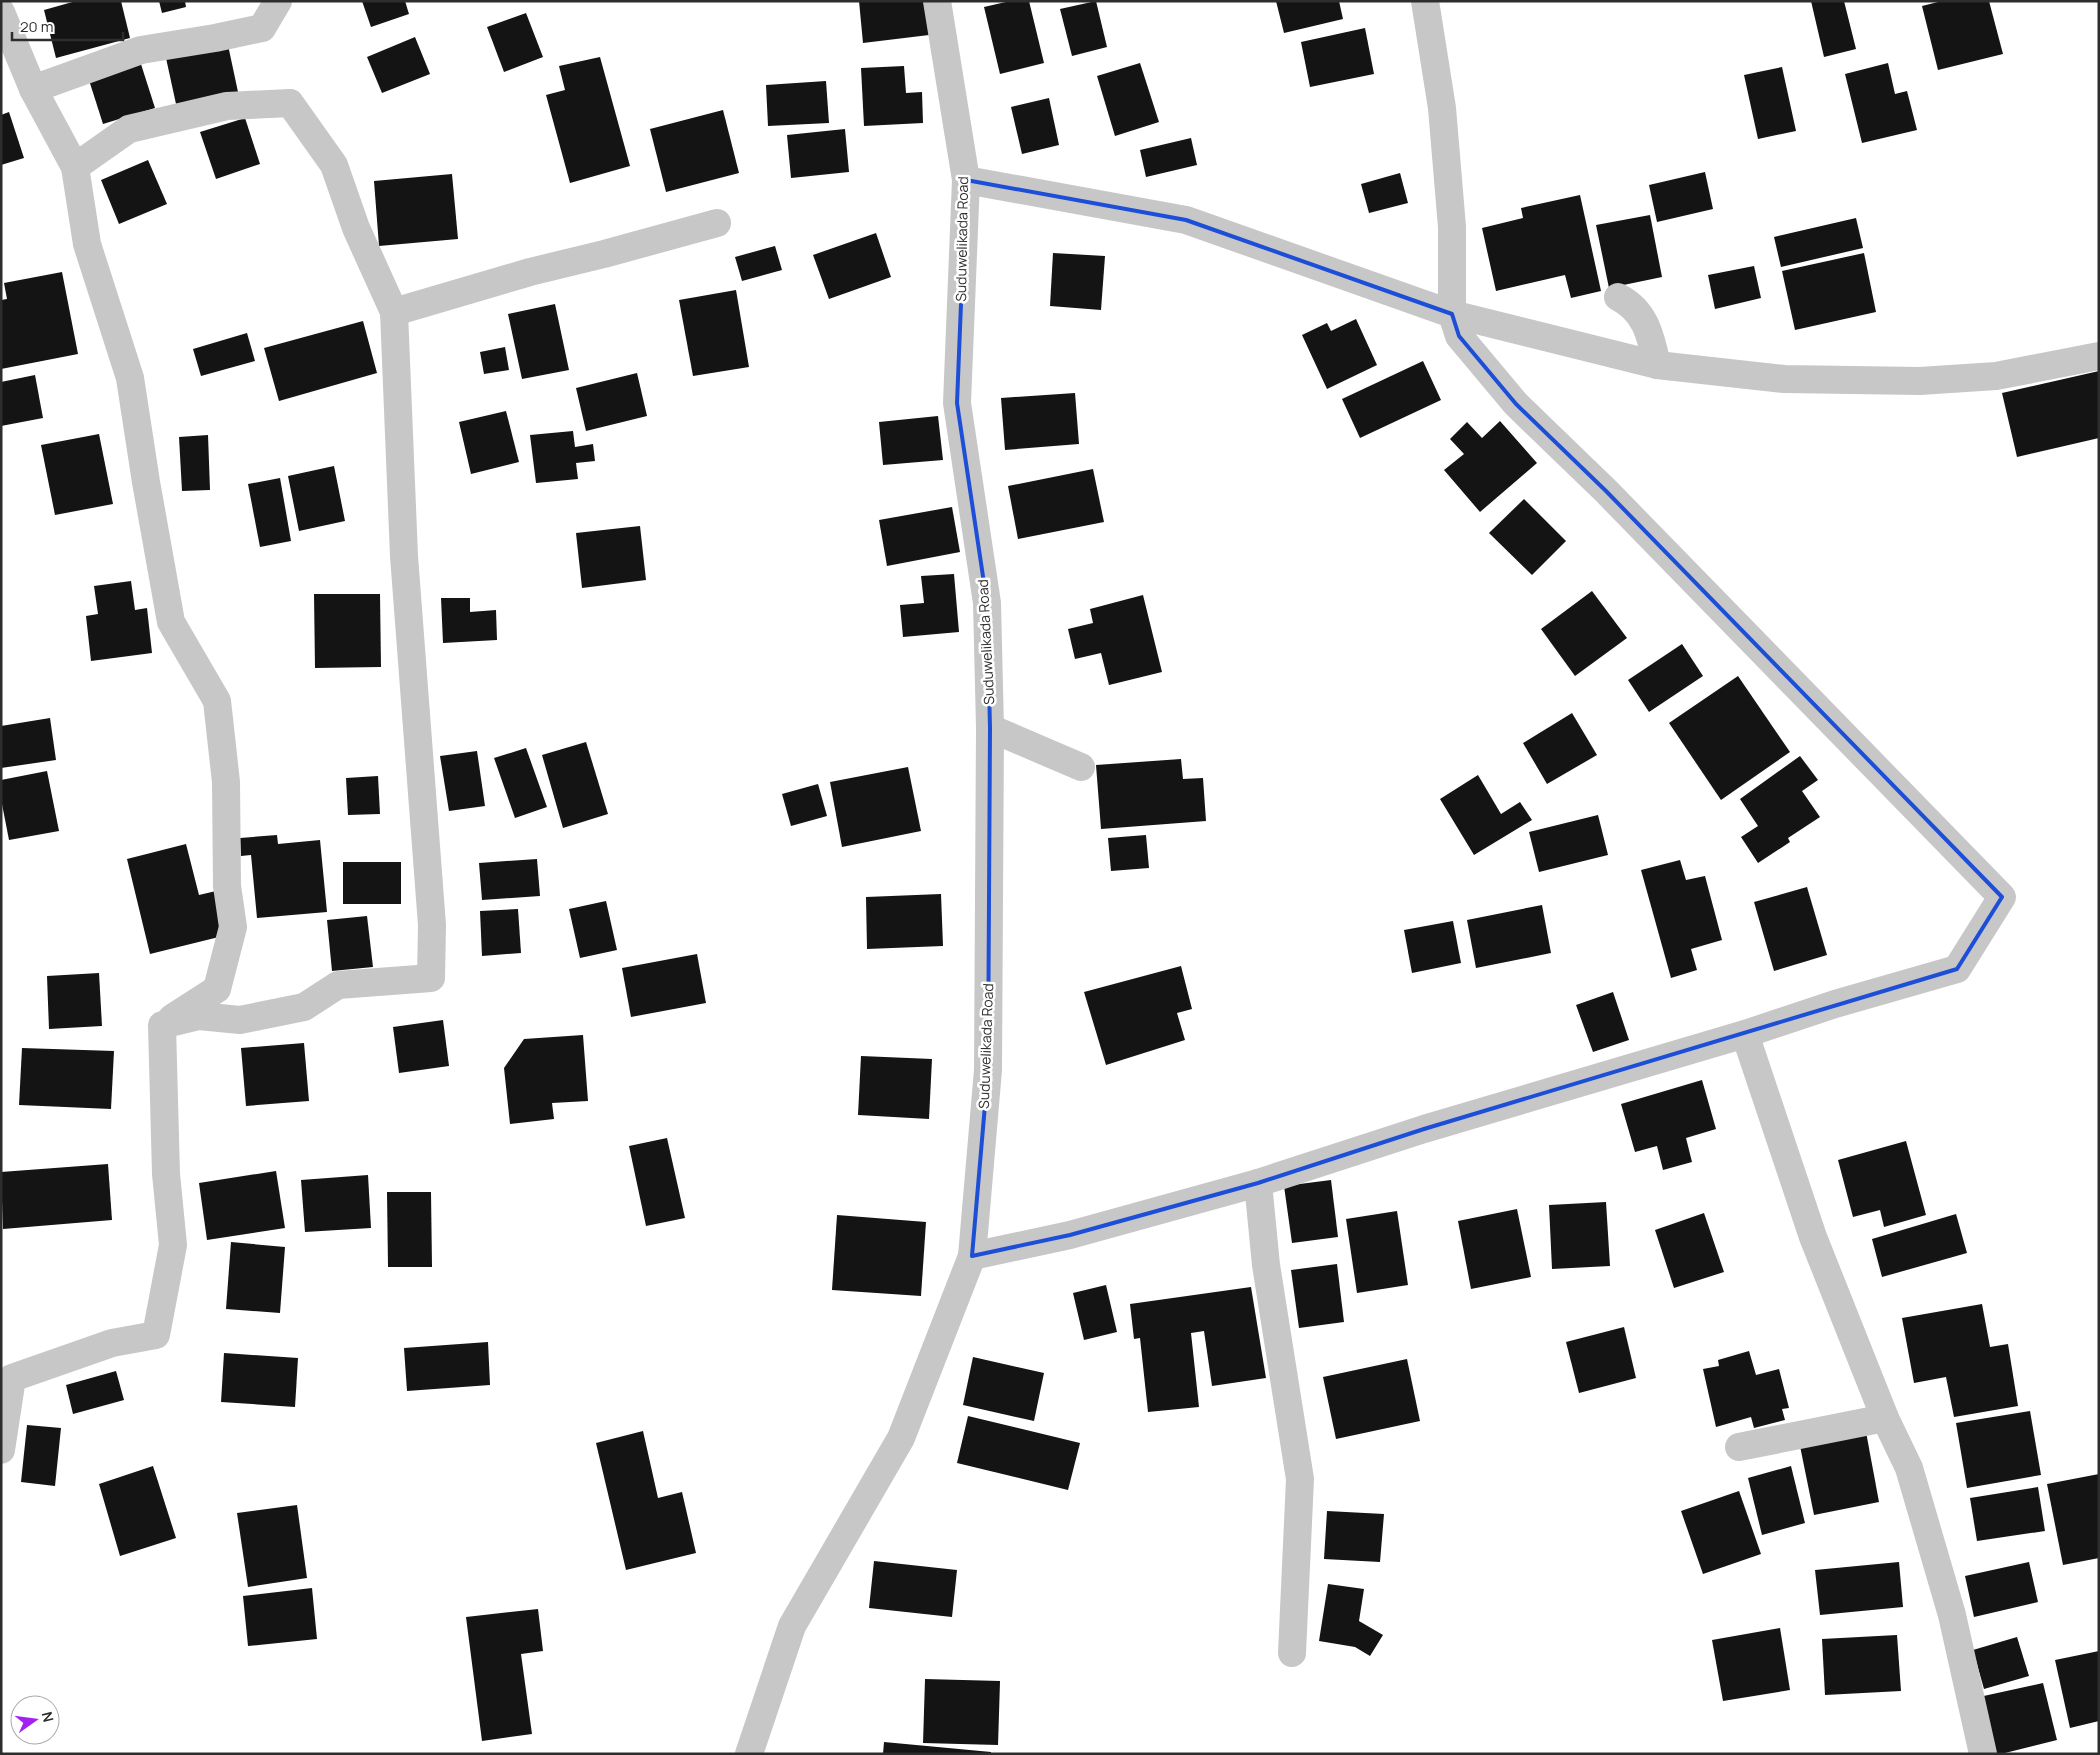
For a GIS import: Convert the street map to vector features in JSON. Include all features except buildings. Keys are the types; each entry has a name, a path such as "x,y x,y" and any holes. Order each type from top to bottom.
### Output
{"street":[{"path":"33,89 142,50 262,28 278,1"},
{"name":"Suduwelikada Road","path":"749,1754 792,1626 901,1438 972,1256 988,1070 990,728 987,603 957,403 966,180 937,1"},
{"path":"972,1256 1070,1235 1258,1183 1424,1128 1745,1034 1835,1004 1957,969 2002,897 1606,491 1516,404 1459,336 1452,314 1452,227 1442,108 1425,1"},
{"path":"1,12 33,89 75,167 88,244 130,378 146,482 172,622 217,701 225,773 227,886 233,927 217,989 162,1025"},
{"path":"75,167 129,129 227,106 290,104 334,165 356,228 394,312 404,556 432,925 431,978 338,985 304,1007 240,1020 199,1016 162,1025"},
{"path":"966,180 1186,220 1452,314 1657,365 1784,380 1920,381 1996,376 2099,356"},
{"path":"394,312 530,272 604,254 717,222"},
{"path":"1618,297 1631,304 1650,331 1657,365"},
{"path":"990,728 1081,768"},
{"path":"1,1450 12,1378 112,1343 156,1335 173,1245 166,1174 162,1025"},
{"path":"1745,1034 1812,1237 1885,1418 1909,1468 1952,1615 1983,1754"},
{"path":"1258,1183 1266,1265 1300,1479 1292,1652"},
{"path":"1740,1447 1885,1418"}],"highlighted area":[{"path":"966,180 1186,220 1452,314 1459,336 1516,404 1606,491 2002,897 1957,969 1424,1129 1258,1183 1070,1235 972,1256 988,1070 990,728 987,603 957,403"}]}
